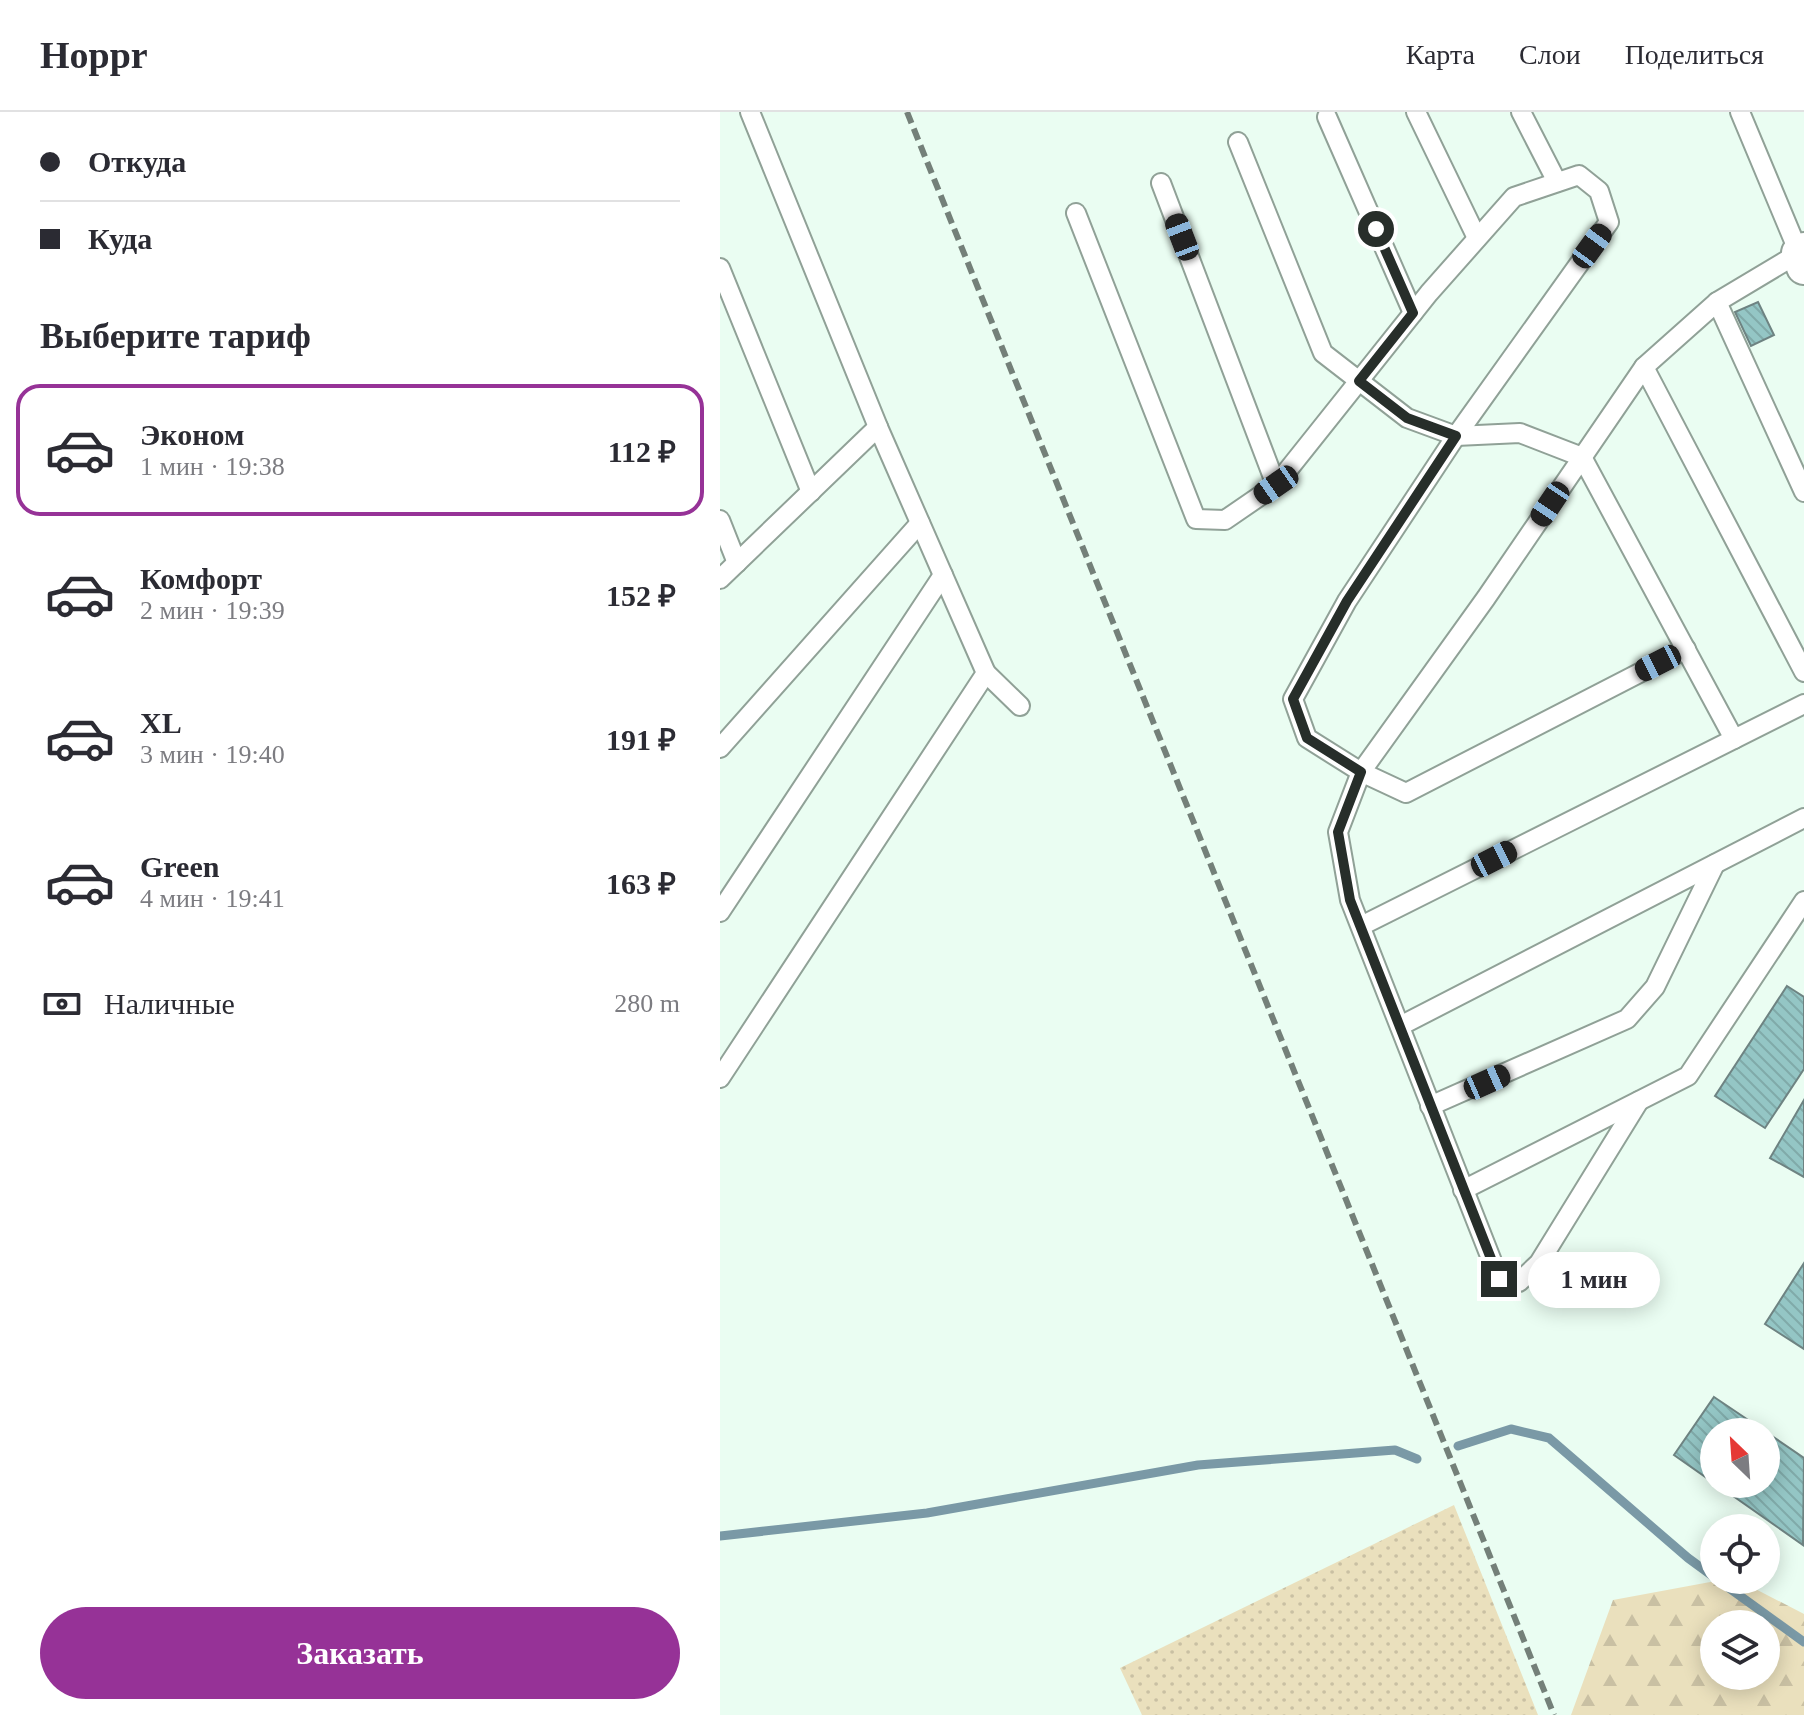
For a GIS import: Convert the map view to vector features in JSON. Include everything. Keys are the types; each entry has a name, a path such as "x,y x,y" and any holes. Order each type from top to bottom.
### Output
{"lane":[{"path":"750,112 878,427 986,673 1020,706"},
{"path":"1416,112 1477,238"},
{"path":"1521,112 1557,182"},
{"path":"1639,1101 1539,1263 1519,1282 1499,1279 1350,900 1338,832 1361,772 1486,598 1644,367 1717,302 1802,257 1740,112"},
{"path":"1327,117 1413,313"},
{"path":"1238,142 1323,353 1407,418 1456,436 1520,433 1582,457 1734,739"},
{"path":"1076,213 1196,519 1225,520 1276,485 1413,313 1514,197 1579,175 1599,191 1609,222 1456,436 1347,601 1293,699 1307,738 1361,772 1406,793 1686,649"},
{"path":"1161,183 1276,485"},
{"path":"720,268 811,492"},
{"path":"1717,302 1804,492"},
{"path":"1644,367 1804,672"},
{"path":"720,579 878,427"},
{"path":"720,520 737,563"},
{"path":"720,748 920,523"},
{"path":"720,912 943,575"},
{"path":"720,1078 986,673"},
{"path":"1361,926 1804,704"},
{"path":"1400,1026 1804,818"},
{"path":"1430,1106 1627,1019 1655,987 1715,864"},
{"path":"1463,1190 1688,1076 1804,901"}],"green space":[{"path":"1454,1505 1538,1715 1142,1715 1120,1668"},
{"path":"1700,1584 1700,1594 1765,1594 1804,1614 1804,1715 1571,1715 1613,1600"}],"building":[{"path":"1758,302 1774,335 1751,346 1735,312"},
{"path":"1787,986 1804,997 1804,1069 1765,1128 1715,1096"},
{"path":"1804,1100 1804,1177 1770,1158"},
{"path":"1804,1263 1804,1349 1765,1324"},
{"path":"1714,1397 1745,1418 1700,1418 1700,1473 1674,1455"},
{"path":"1780,1442 1804,1458 1803,1545 1780,1529 1780,1514 1759,1514 1736,1498 1780,1498"}],"waterway":[{"path":"1458,1446 1511,1429 1549,1438 1700,1567"},
{"path":"720,1536 927,1513 1198,1465 1395,1450 1417,1459"},
{"path":"1737,1594 1804,1642"}],"railway":[{"path":"907,112 1554,1715"}],"route":[{"path":"1376,229 1413,313 1359,381 1407,418 1456,436 1347,601 1293,699 1307,738 1361,772 1338,832 1350,900 1499,1279"}]}
